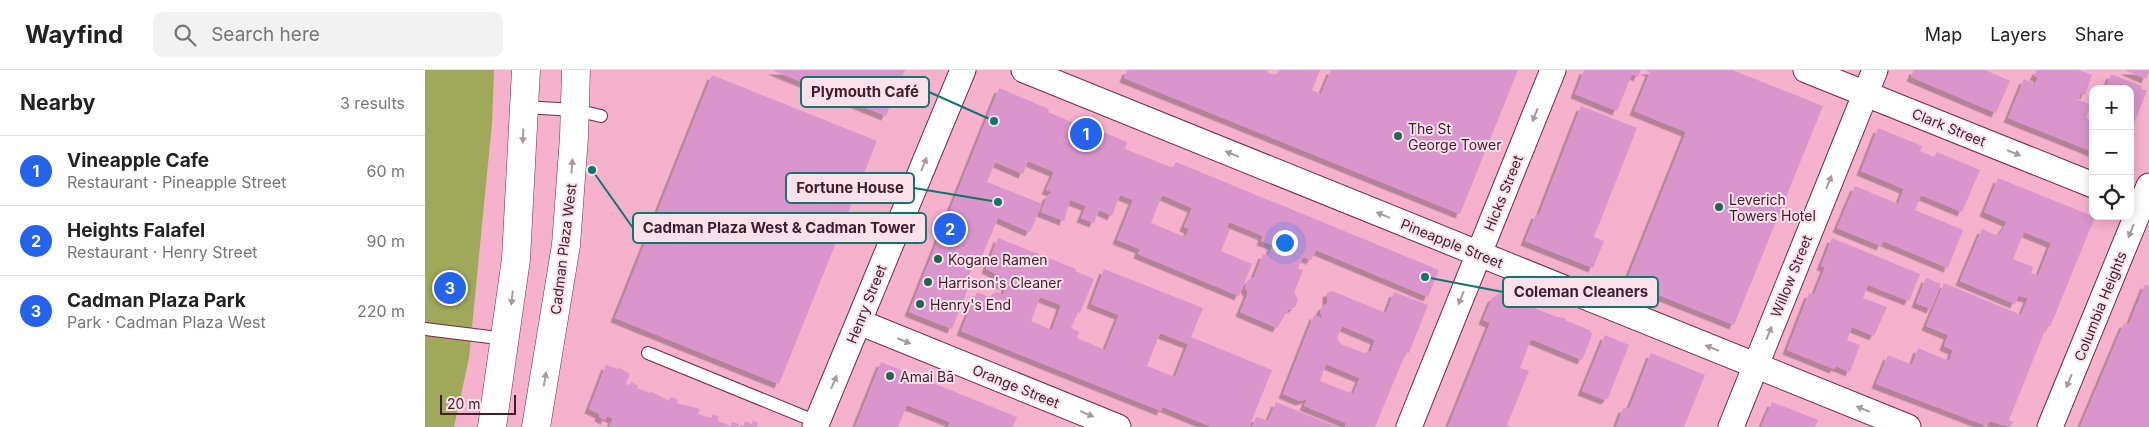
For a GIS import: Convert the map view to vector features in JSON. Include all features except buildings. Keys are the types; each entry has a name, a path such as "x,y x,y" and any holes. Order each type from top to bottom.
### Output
{"main road":[{"path":"492,427 516,259 526,70"},
{"name":"Cadman Plaza West","path":"536,427 566,245 576,70"}],"street":[{"name":"Henry Street","path":"816,425 963,70"},
{"name":"Pineapple Street","path":"1024,70 1908,427"},
{"name":"Hicks Street","path":"1409,427 1553,70"},
{"name":"Clark Street","path":"1806,70 2089,183"},
{"name":"Willow Street","path":"1731,427 1875,70"},
{"name":"Columbia Heights","path":"2050,427 2140,196"},
{"name":"Orange Street","path":"859,322 1118,427"}],"lane":[{"path":"524,106 575,110 601,116"},
{"path":"425,328 506,339"},
{"path":"648,353 816,425"}],"green space":[{"path":"425,70 494,70 492,123 469,358 454,427 425,427"}],"place":[{"name":"Plymouth Café","path":"994,121"},
{"name":"Vineapple Cafe","path":"1086,134"},
{"name":"The St George Tower","path":"1398,136"},
{"name":"Cadman Plaza West & Cadman Tower","path":"592,170"},
{"name":"Fortune House","path":"998,202"},
{"name":"Leverich Towers Hotel","path":"1719,207"},
{"name":"Heights Falafel","path":"950,229"},
{"name":"Kogane Ramen","path":"938,259"},
{"name":"Coleman Cleaners","path":"1425,277"},
{"name":"Harrison's Cleaner","path":"928,282"},
{"name":"Cadman Plaza Park","path":"450,288"},
{"name":"Henry's End","path":"920,304"},
{"name":"Amai Bā","path":"890,376"}]}
